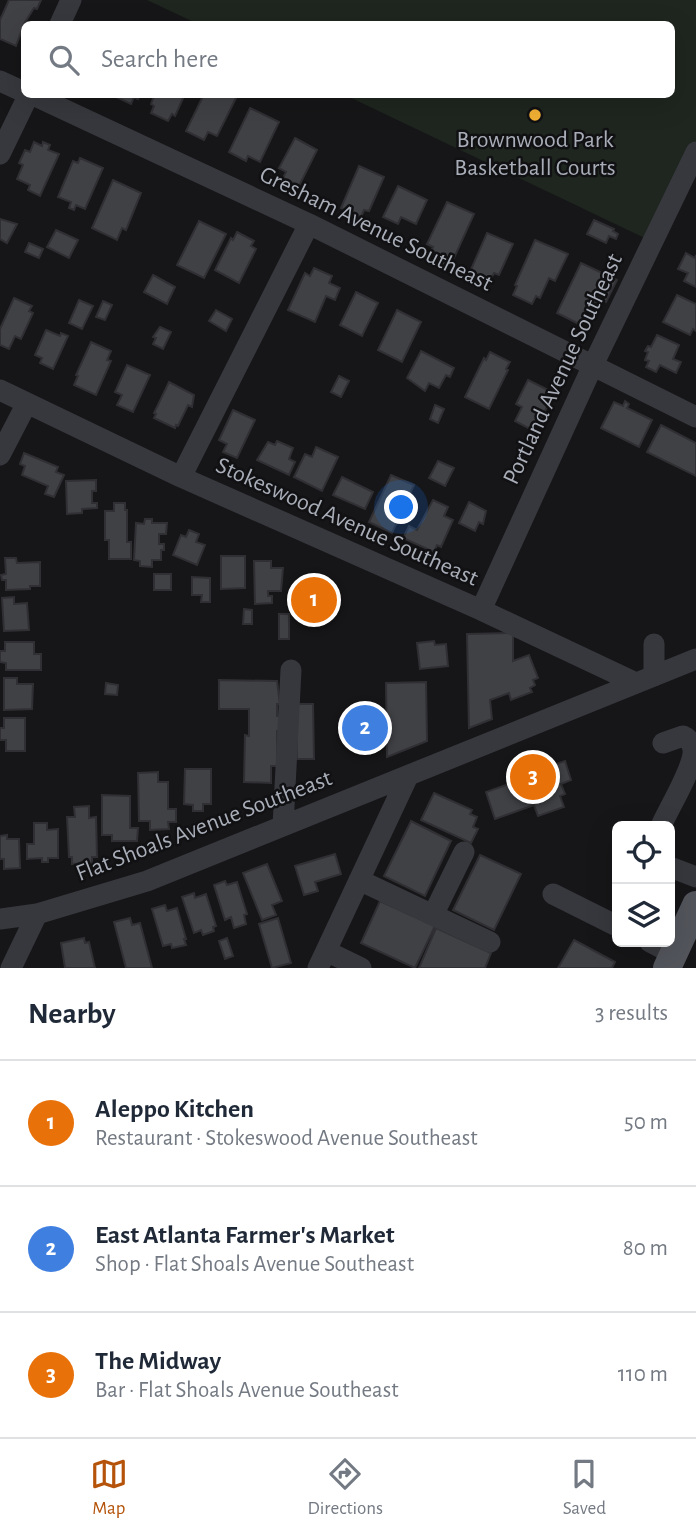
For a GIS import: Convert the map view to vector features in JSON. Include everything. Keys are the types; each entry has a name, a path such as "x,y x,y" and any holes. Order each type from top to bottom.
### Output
{"main road":[{"path":"673,951 696,905"}],"street":[{"path":"61,21 71,0"},
{"name":"Gresham Avenue Southeast","path":"0,80 21,90"},
{"path":"0,154 26,98"},
{"name":"Gresham Avenue Southeast","path":"37,98 309,224 696,418"},
{"name":"Portland Avenue Southeast","path":"481,610 593,366 696,152"},
{"path":"181,477 309,224"},
{"name":"Stokeswood Avenue Southeast","path":"0,390 181,477 645,680"},
{"path":"0,455 27,403"},
{"path":"645,680 654,644"},
{"name":"Flat Shoals Avenue Southeast","path":"0,919 37,914 147,881 696,659"},
{"path":"283,826 291,670"},
{"path":"663,743 683,736 692,744 693,752 663,821"},
{"path":"362,968 322,960 408,776"},
{"path":"433,915 464,852"},
{"path":"675,869 696,877"},
{"path":"359,880 490,942"},
{"path":"553,894 612,924"},
{"path":"11,968 37,914"}],"shaded area":[{"path":"147,0 696,0 696,152 653,242 351,98 675,98 675,21 192,21"}],"building":[{"path":"9,0 41,0 26,21 21,21 21,32 16,46 0,39 0,20"},
{"path":"118,98 134,98 131,104"},
{"path":"153,98 183,98 175,116 172,114 168,121 151,113 154,106 151,104"},
{"path":"202,98 236,98 217,136 208,132 204,140 186,131"},
{"path":"250,108 279,122 260,162 248,156 246,161 229,152"},
{"path":"295,138 317,150 299,186 283,178 286,172 279,168"},
{"path":"34,142 42,146 43,142 50,145 48,150 59,154 40,196 28,190 30,185 17,179 23,165 19,163 25,150 30,152"},
{"path":"80,158 103,168 85,209 76,205 74,210 69,208 71,202 58,197 73,161 78,163"},
{"path":"359,166 384,177 369,211 364,210 361,217 341,208"},
{"path":"113,180 141,193 126,230 122,228 117,240 92,228"},
{"path":"398,186 427,200 416,224 401,217 398,224 383,217"},
{"path":"447,202 474,214 454,258 450,256 445,266 428,258 433,247 427,244"},
{"path":"0,219 17,224 7,243 0,239"},
{"path":"594,220 614,229 618,234 616,239 609,236 606,243 587,234"},
{"path":"199,221 226,234 204,278 177,265"},
{"path":"56,230 78,240 69,258 47,247"},
{"path":"237,232 254,241 251,246 256,249 239,283 215,270 231,238 233,240"},
{"path":"487,233 513,244 499,275 494,273 489,283 469,274"},
{"path":"535,240 568,254 555,281 549,278 540,298 536,296 532,304 513,295"},
{"path":"29,243 43,249 39,258 25,252"},
{"path":"686,253 695,258 696,255 696,287 684,281 688,273 678,269"},
{"path":"581,263 617,280 606,302 598,298 587,321 583,319 581,325 557,313"},
{"path":"314,268 332,276 329,283 340,288 335,300 326,296 315,322 288,310 305,273 310,276"},
{"path":"153,275 175,287 167,304 144,292"},
{"path":"356,292 378,303 362,336 340,325"},
{"path":"677,295 696,304 696,331 693,329 690,335 663,322"},
{"path":"14,298 32,306 29,311 33,313 21,339 15,336 9,349 0,345 0,329"},
{"path":"79,300 93,306 82,329 69,323"},
{"path":"103,301 112,305 105,320 96,317"},
{"path":"216,310 232,319 226,331 209,321"},
{"path":"397,310 421,322 402,362 378,350"},
{"path":"160,327 171,332 163,349 153,344 156,338 153,337"},
{"path":"46,330 60,336 61,333 68,336 53,369 40,363 42,358 35,355"},
{"path":"657,335 679,345 673,359 681,362 676,373 660,365 656,372 646,367 649,361 645,360 648,352 645,351 648,346 651,347"},
{"path":"91,342 111,351 107,360 111,361 96,395 74,385"},
{"path":"421,351 454,368 450,377 446,375 439,388 429,383 425,391 407,378"},
{"path":"490,352 510,362 489,409 465,397 484,358 486,360"},
{"path":"127,365 150,375 133,412 117,405 122,395 115,392"},
{"path":"339,376 349,381 341,397 331,392"},
{"path":"528,380 554,393 540,421 538,420 532,430 515,421 522,407 516,404"},
{"path":"169,382 194,395 192,407 188,405 175,428 154,418"},
{"path":"625,401 629,404 627,408 652,420 639,447 601,428 614,402 623,406"},
{"path":"435,405 444,409 438,423 430,419"},
{"path":"233,410 255,420 237,458 223,452 227,444 219,440"},
{"path":"661,425 696,443 696,476 647,452"},
{"path":"277,441 293,448 289,459 295,462 289,475 257,460 268,442 275,445"},
{"path":"316,447 338,457 322,491 294,477 305,454 312,457"},
{"path":"24,453 58,467 56,472 64,475 54,497 45,494 48,486 22,475 25,466 20,464"},
{"path":"438,461 454,468 445,486 429,478"},
{"path":"391,475 414,485 392,533 369,522"},
{"path":"342,477 373,492 365,509 333,495"},
{"path":"96,480 92,503 97,503 97,508 67,514 66,481"},
{"path":"433,500 448,507 444,516 453,520 441,547 437,545 434,552 403,538 409,526 417,530"},
{"path":"469,502 486,511 483,524 479,522 475,531 459,523"},
{"path":"114,503 125,503 127,542 131,542 131,559 109,559 109,540 105,540 105,511 114,511"},
{"path":"145,519 152,519 152,523 167,523 166,534 159,534 159,544 164,544 161,560 152,560 152,567 140,566 140,561 134,560 136,523 144,524"},
{"path":"189,530 199,534 196,542 205,545 197,565 173,555 181,535 186,537"},
{"path":"221,556 245,556 245,588 221,589"},
{"path":"5,558 16,558 17,563 40,562 40,586 6,590 6,580 2,580 1,575 6,574"},
{"path":"254,561 271,561 271,568 283,568 281,591 268,591 268,596 272,596 272,603 255,604"},
{"path":"154,574 171,574 171,590 154,590"},
{"path":"192,577 210,578 210,602 201,602 202,595 192,595"},
{"path":"14,597 14,604 27,603 29,630 4,631 2,598"},
{"path":"244,609 252,610 252,624 243,624"},
{"path":"279,614 289,614 289,639 279,639"},
{"path":"513,633 513,661 529,655 538,678 533,680 535,685 530,688 532,692 511,700 509,693 490,700 492,719 469,728 467,634"},
{"path":"434,641 435,645 446,644 448,666 420,669 417,643"},
{"path":"5,642 34,642 34,654 41,654 41,670 6,670 6,663 0,662 0,651 5,651"},
{"path":"4,678 17,678 17,684 33,684 32,709 4,710"},
{"path":"219,680 277,681 280,731 277,731 277,766 271,766 271,783 244,782 245,735 249,736 249,709 219,709"},
{"path":"426,682 427,741 387,757 386,683"},
{"path":"106,683 118,685 117,695 105,694"},
{"path":"296,704 313,704 314,759 297,759"},
{"path":"4,718 25,718 25,751 6,751 6,740 0,740 0,728 4,728"},
{"path":"565,761 571,780 561,784 565,794 560,796 564,807 538,816 534,805 495,819 486,792 549,770 548,767"},
{"path":"185,769 211,769 211,804 203,804 203,811 193,811 193,805 184,804"},
{"path":"158,772 158,782 168,782 168,809 176,809 176,822 168,822 169,829 150,830 150,821 139,821 138,773"},
{"path":"434,793 472,810 470,814 477,817 473,827 478,829 471,843 421,820"},
{"path":"102,795 130,796 130,828 138,828 137,841 112,841 112,835 102,835"},
{"path":"89,806 89,818 96,817 97,857 92,857 92,863 72,864 72,857 69,857 67,817 75,817 74,807"},
{"path":"411,821 451,841 425,896 384,876"},
{"path":"34,823 47,823 47,830 58,829 58,858 48,858 48,862 42,862 42,858 27,859 27,844 34,844"},
{"path":"7,835 7,839 19,839 20,868 4,869 4,859 0,859 0,836"},
{"path":"335,854 341,874 315,882 318,891 304,895 295,866"},
{"path":"480,855 521,874 494,930 453,910"},
{"path":"267,864 282,901 272,905 276,915 262,920 243,873"},
{"path":"225,881 227,885 237,882 247,914 244,915 246,924 234,928 231,917 225,920 214,885"},
{"path":"194,893 195,898 206,894 216,926 213,927 214,931 203,935 201,930 194,933 182,897"},
{"path":"380,901 435,926 415,968 361,943"},
{"path":"165,905 167,911 177,908 186,945 172,948 171,944 163,946 152,909"},
{"path":"130,918 132,925 140,923 152,968 126,968 114,922"},
{"path":"278,918 291,963 272,968 259,924"},
{"path":"436,928 491,953 485,968 419,968"},
{"path":"84,938 85,943 89,942 95,968 65,968 61,943"},
{"path":"227,938 233,956 225,959 219,941"},
{"path":"574,940 615,962 612,968 558,968"}],"place":[{"name":"Brownwood Park Basketball Courts","path":"535,115"},
{"name":"Aleppo Kitchen","path":"314,600"},
{"name":"East Atlanta Farmer's Market","path":"365,728"},
{"name":"The Midway","path":"533,777"}]}
